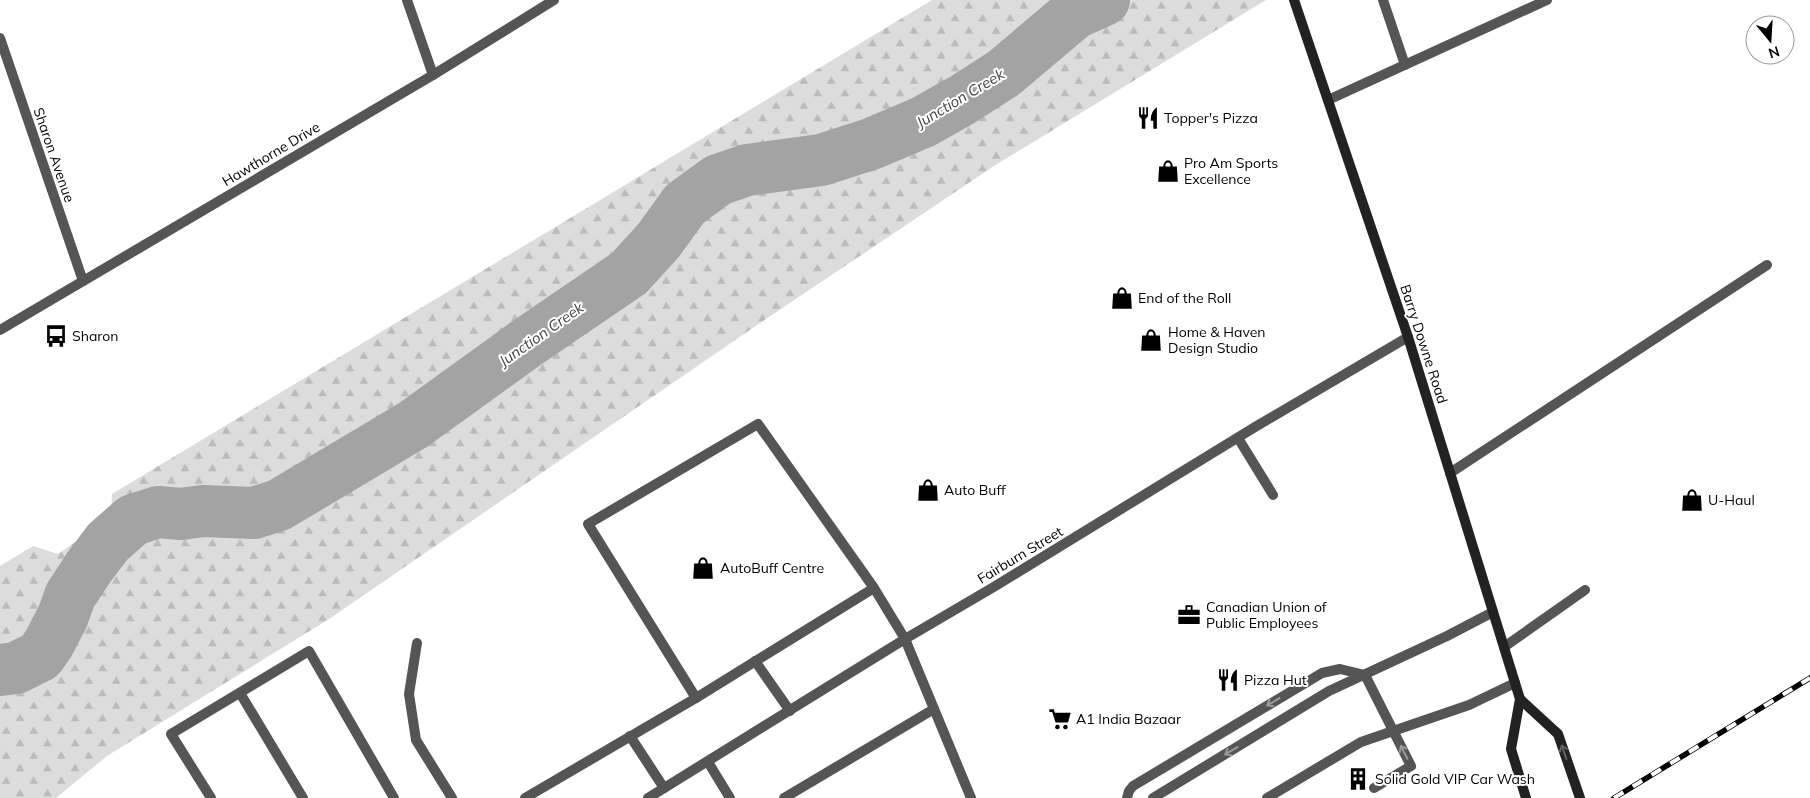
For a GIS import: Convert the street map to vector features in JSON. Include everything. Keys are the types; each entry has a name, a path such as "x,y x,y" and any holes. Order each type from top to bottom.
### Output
{"main road":[{"name":"Barry Downe Road","path":"1294,0 1408,337 1516,683 1520,699 1511,749 1526,798"},
{"path":"1520,699 1558,734 1580,798"}],"street":[{"path":"407,0 433,75"},
{"name":"Hawthorne Drive","path":"0,330 433,75 554,0"},
{"path":"1383,0 1405,65"},
{"path":"1328,100 1547,0"},
{"name":"Sharon Avenue","path":"0,38 83,281"},
{"path":"1450,473 1767,265"},
{"name":"Fairburn Street","path":"648,798 905,639 1408,337"},
{"path":"696,698 588,524 758,424 874,588 905,639 971,798"},
{"path":"1238,438 1273,495"},
{"path":"525,798 696,698 874,588"},
{"path":"1504,647 1585,590"},
{"path":"1153,798 1329,691 1447,636 1493,612"},
{"path":"417,643 409,694 416,740 452,798"},
{"path":"210,798 171,734 309,651 394,798"},
{"path":"755,661 790,711"},
{"path":"1127,798 1128,790 1133,786 1322,673 1340,669 1365,675 1411,766 1374,788"},
{"path":"1267,798 1361,742 1469,705 1516,683"},
{"path":"240,693 303,798"},
{"path":"784,798 934,709"},
{"path":"630,736 664,788"},
{"path":"708,762 730,798"}],"green space":[{"path":"932,0 1266,0 997,164 763,321 329,619 107,756 56,798 0,798 0,566 33,546 58,554 111,517 112,494"}],"waterway":[{"name":"Junction Creek","path":"0,670 16,668 40,656 63,616 70,596 89,567 108,542 133,520 158,512 181,514 203,511 254,513 279,505 413,425 528,342 629,273 659,240 685,204 718,180 747,170 821,160 871,144 923,122 1004,73 1075,13 1104,0"}],"railway":[{"path":"1614,798 1810,678"}],"place":[{"name":"Topper's Pizza","path":"1148,118"},
{"name":"Pro Am Sports Excellence","path":"1168,171"},
{"name":"End of the Roll","path":"1122,298"},
{"name":"Sharon","path":"56,336"},
{"name":"Home & Haven Design Studio","path":"1151,340"},
{"name":"Auto Buff","path":"928,490"},
{"name":"U-Haul","path":"1692,500"},
{"name":"AutoBuff Centre","path":"703,568"},
{"name":"Canadian Union of Public Employees","path":"1189,615"},
{"name":"Pizza Hut","path":"1228,680"},
{"name":"A1 India Bazaar","path":"1060,719"},
{"name":"Solid Gold VIP Car Wash","path":"1358,779"}]}
